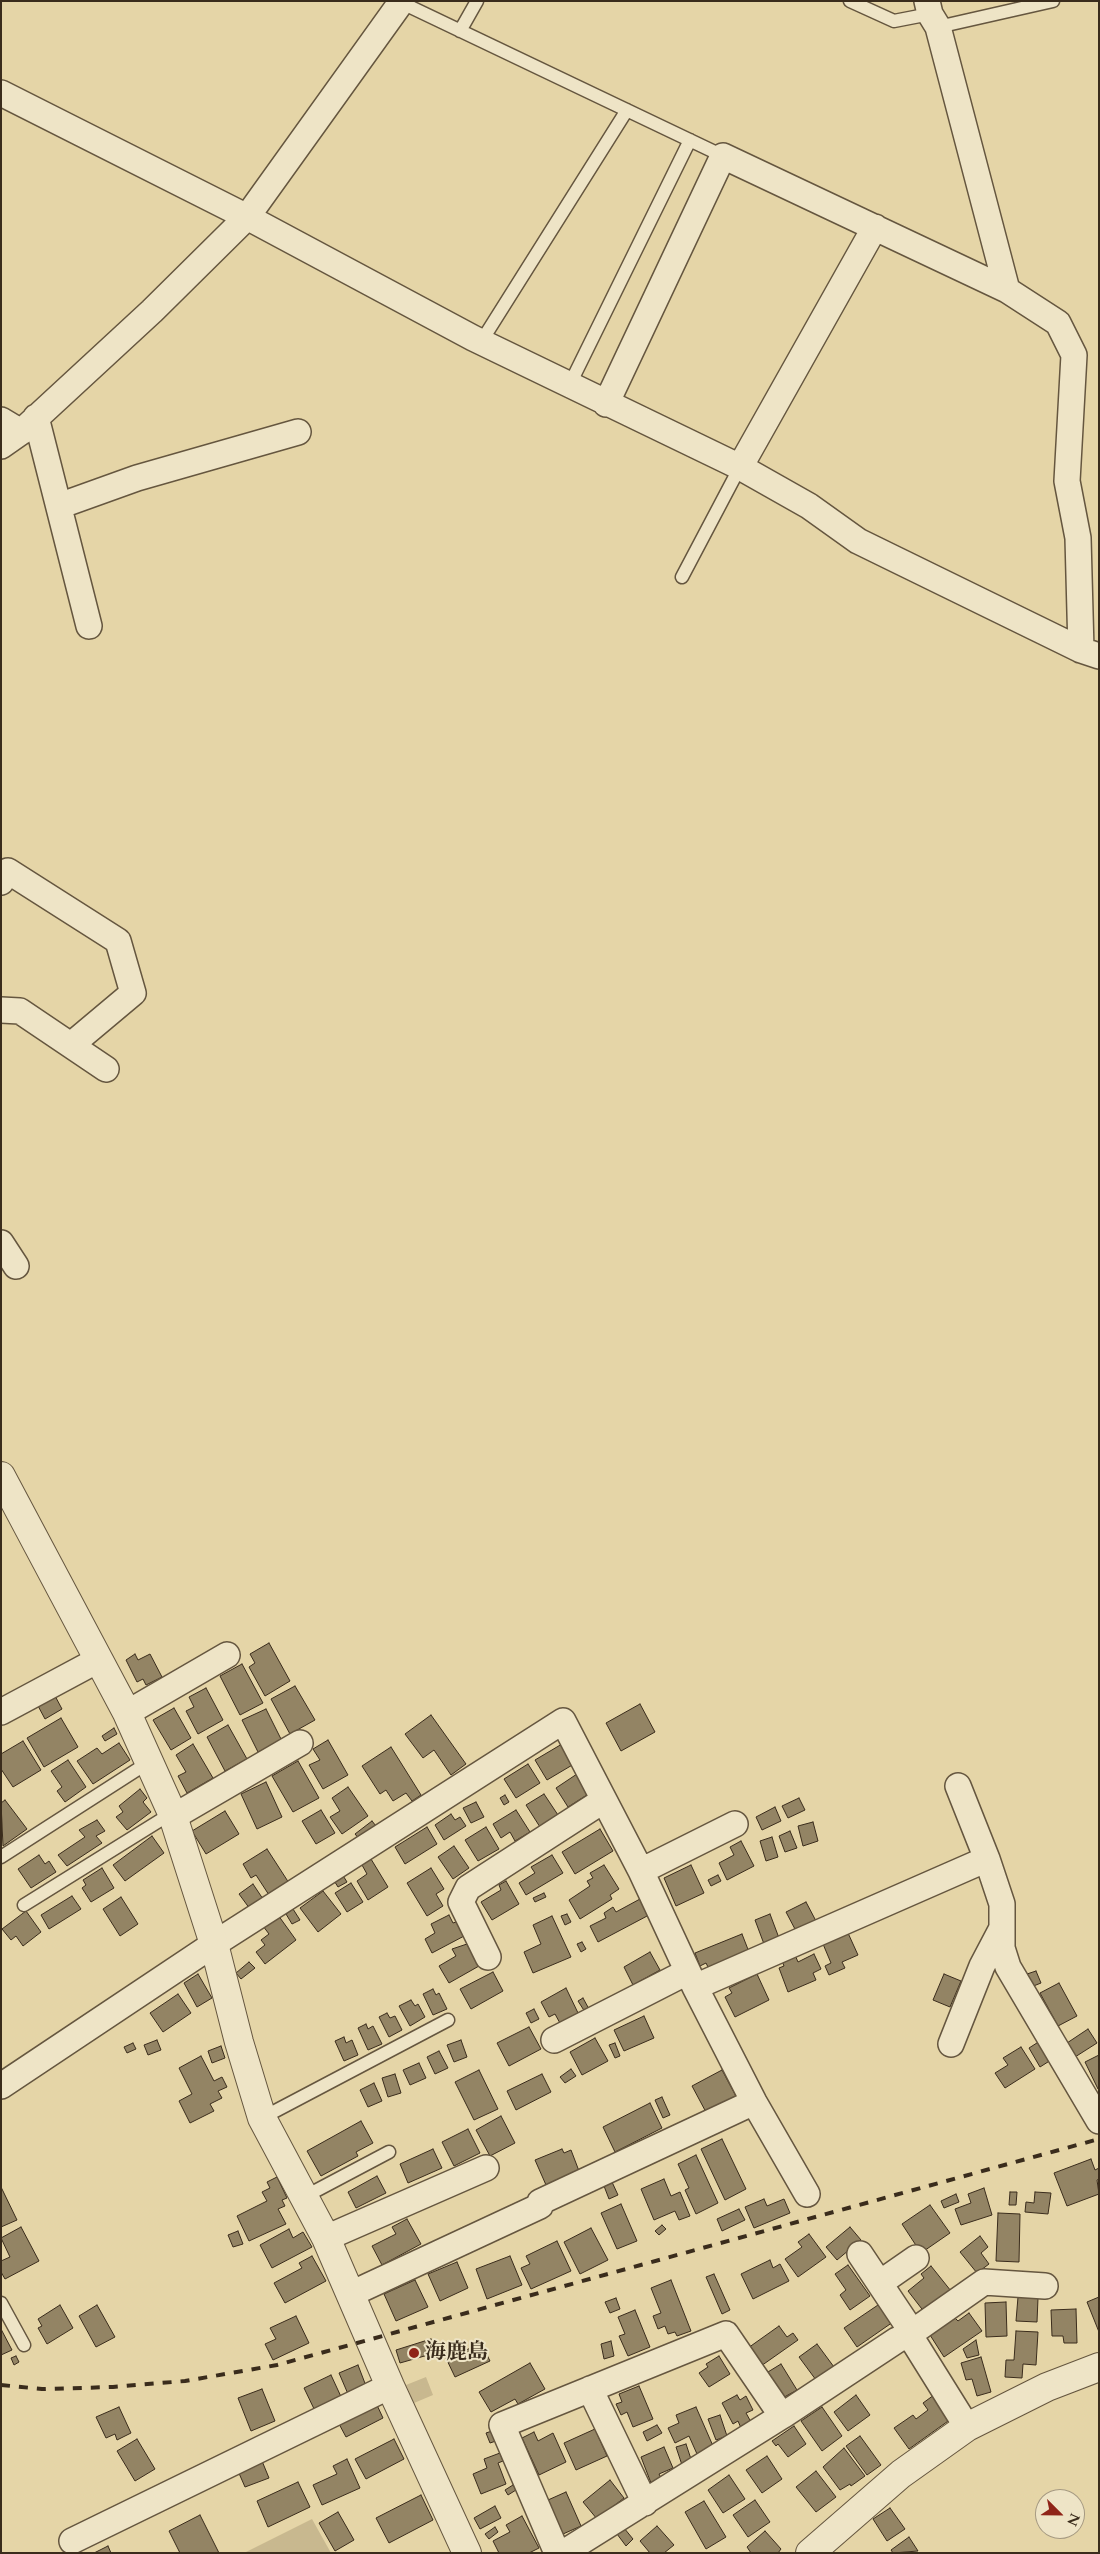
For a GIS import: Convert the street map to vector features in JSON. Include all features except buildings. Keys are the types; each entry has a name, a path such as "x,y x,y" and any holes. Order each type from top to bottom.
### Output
{"street":[{"path":"89,626 58,506 15,429 152,311 247,217 400,2"},
{"path":"932,14 1007,290"},
{"path":"1,93 247,217 481,342 740,468 809,506 858,540 1090,653"},
{"path":"606,404 723,156 1007,290 1058,323 1074,356 1067,481 1078,538 1090,653"},
{"path":"740,468 875,227"},
{"path":"58,506 136,478 298,432"},
{"path":"1,882 8,871 118,941 133,993 71,1045"},
{"path":"1,1010 20,1011 106,1069"},
{"path":"1,1243 16,1266"},
{"path":"1,1476 127,1713 172,1815 214,1944 239,2042 262,2118 326,2238 390,2386 467,2553"},
{"path":"127,1713 227,1654"},
{"path":"1,1712 98,1660"},
{"path":"1,2086 214,1944 563,1722 641,1871 691,1979 754,2102 807,2194"},
{"path":"172,1815 300,1743"},
{"path":"958,1786 987,1859 1002,1904 1002,1948 1008,1967 1099,2121"},
{"path":"488,1957 461,1902 468,1888 604,1800"},
{"path":"641,1871 735,1824"},
{"path":"554,2040 691,1979 987,1859"},
{"path":"951,2044 982,1966 1002,1928"},
{"path":"350,2294 540,2206 540,2202 754,2102"},
{"path":"326,2238 486,2168"},
{"path":"860,2254 906,2323 907,2336 914,2342 967,2427"},
{"path":"880,2283 916,2258"},
{"path":"563,2553 646,2503 897,2340 907,2336 984,2282 1045,2286"},
{"path":"557,2553 502,2425 726,2334 782,2416"},
{"path":"810,2553 901,2474 967,2427 1047,2387 1099,2367"},
{"path":"72,2541 390,2386"},
{"path":"590,2389 646,2503"}],"lane":[{"path":"460,31 477,1"},
{"path":"850,1 894,21 932,14 1054,1"},
{"path":"400,2 723,156"},
{"path":"481,342 627,110"},
{"path":"570,384 690,140"},
{"path":"682,577 740,468"},
{"path":"1,1857 149,1762"},
{"path":"24,1905 172,1815"},
{"path":"262,2118 448,2020"},
{"path":"304,2197 389,2152"},
{"path":"1,2304 24,2345"}],"shaded area":[{"path":"426,2377 433,2395 414,2403 406,2385"},
{"path":"312,2519 331,2553 244,2553"}],"railway":[{"path":"1,2385 42,2389 113,2387 185,2381 277,2365 1099,2139"}],"place":[{"name":"海鹿島","path":"414,2353"}]}
